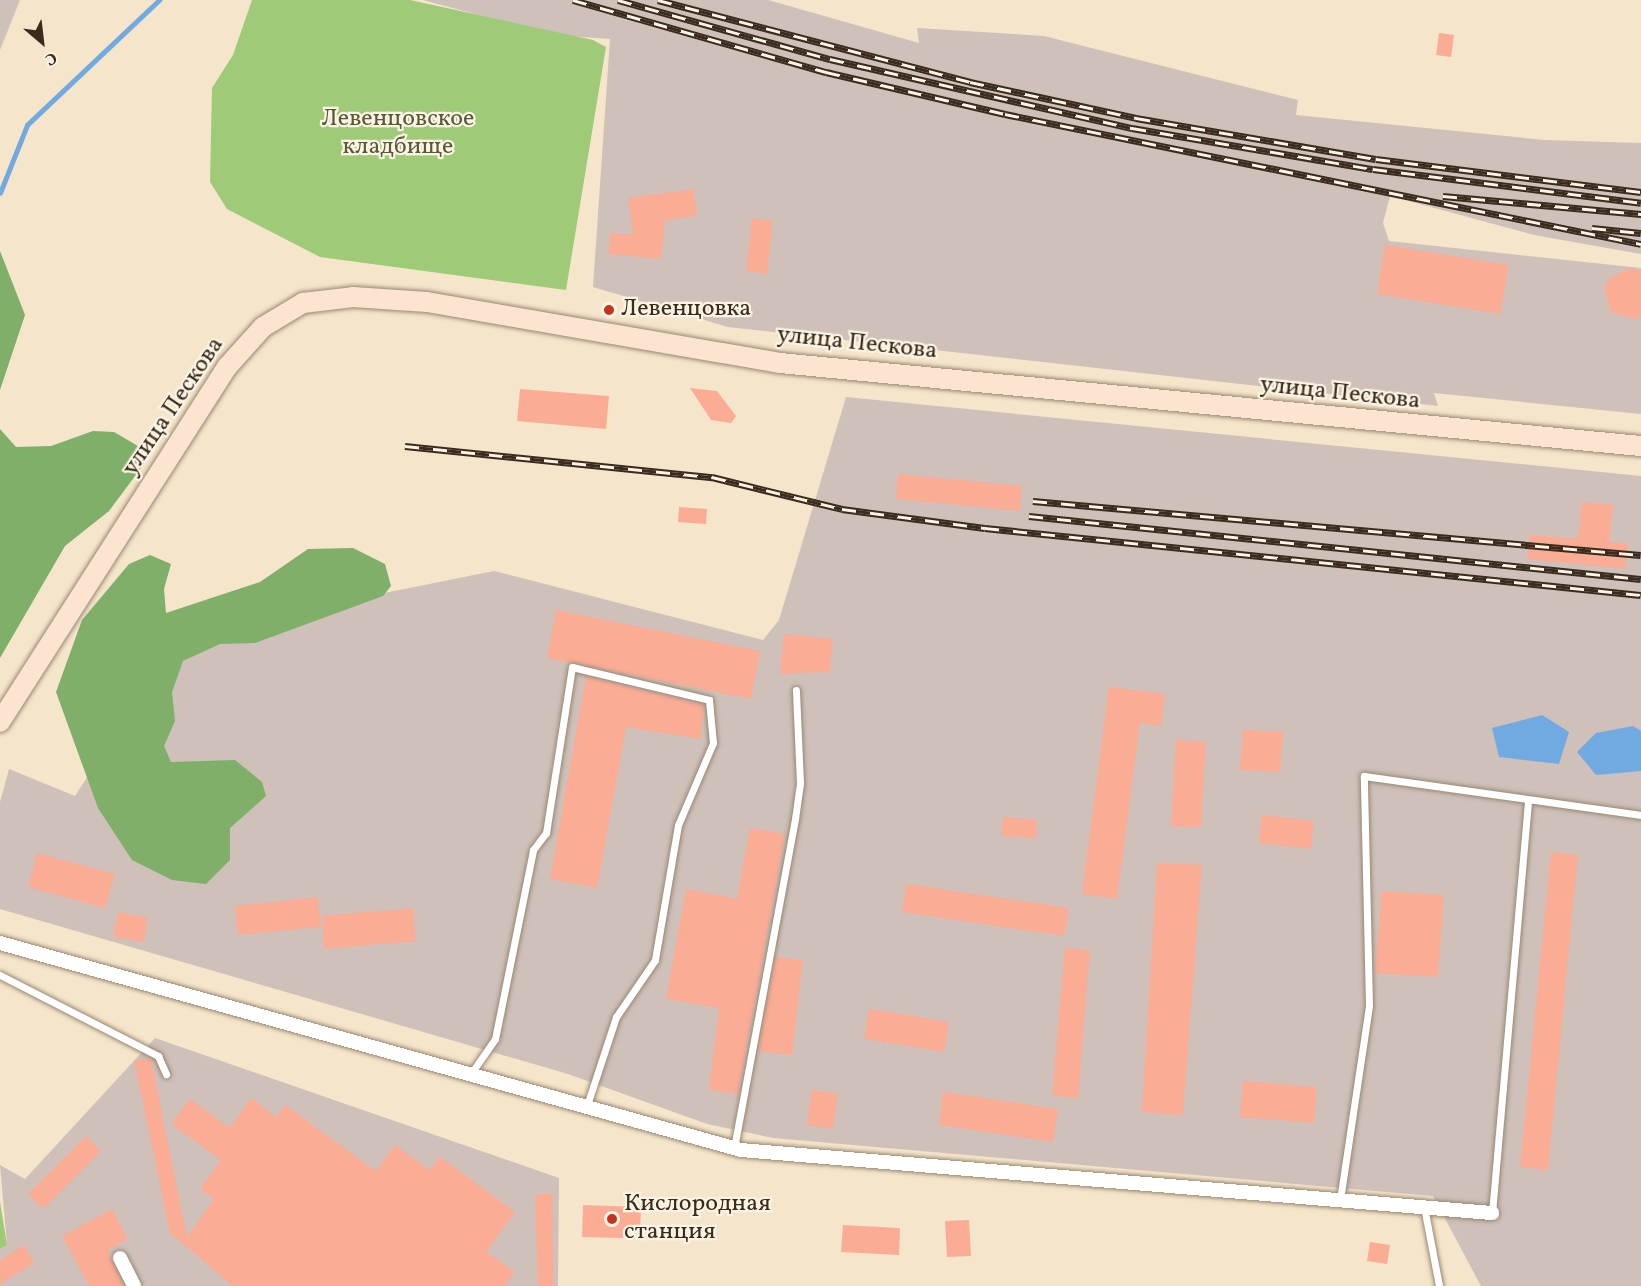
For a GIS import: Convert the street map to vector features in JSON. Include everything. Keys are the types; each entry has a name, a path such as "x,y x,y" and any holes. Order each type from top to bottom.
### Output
{"street":[{"name":"улица Пескова","path":"0,722 227,367 263,327 303,303 353,297 427,302 780,363 1641,446"},
{"path":"0,944 734,1148 1492,1213"},
{"path":"120,1258 134,1286"}],"lane":[{"path":"470,1075 495,1039 534,850 546,833 572,667 709,699 713,743 678,825 655,960 616,1017 586,1108"},
{"path":"734,1148 800,783 796,690"},
{"path":"1340,1200 1369,1005 1364,776 1528,802 1641,815"},
{"path":"1492,1213 1528,802"},
{"path":"0,975 158,1056 166,1074"},
{"path":"1424,1207 1438,1286"}],"shaded area":[{"path":"0,0 20,0 0,50"},
{"path":"423,0 768,0 919,43 917,28 1044,36 1298,100 1296,115 1545,140 1641,143 1641,254 1534,235 1390,196 1383,223 1389,241 1641,268 1641,414 1434,393 1438,406 728,327 593,287 610,39 553,35"},
{"path":"846,397 1641,476 1641,1286 1481,1286 1433,1196 773,1138 707,1124 568,1074 0,909 0,802 9,769 75,796 180,634 494,571 763,640 779,620"},
{"path":"155,1038 559,1178 558,1286 0,1286 0,1249 7,1245 0,1165 25,1179"}],"green space":[{"name":"Левенцовское кладбище","path":"252,0 410,0 593,40 606,47 566,290 320,257 227,209 210,182 212,88 233,55"},
{"path":"0,251 25,315 0,390"},
{"path":"0,429 16,447 51,446 93,431 114,432 143,449 144,464 109,511 65,546 0,658"},
{"path":"353,548 385,564 391,586 383,596 255,643 220,644 183,661 172,692 175,721 164,746 171,762 235,760 262,782 266,796 230,828 230,860 206,884 172,880 132,860 98,808 56,692 82,620 129,564 150,555 171,564 164,589 166,613 260,582 308,549"},
{"path":"0,1202 7,1245 0,1249"}],"water":[{"path":"1542,715 1569,732 1559,764 1499,757 1492,728"},
{"path":"1633,726 1641,731 1641,771 1596,775 1577,752 1596,733"}],"building":[{"path":"1439,33 1454,35 1451,57 1436,55"},
{"path":"693,189 697,216 665,220 661,259 608,254 610,233 633,235 628,198"},
{"path":"752,218 773,221 767,274 746,271"},
{"path":"1385,245 1509,265 1500,314 1377,294"},
{"path":"1632,268 1641,271 1641,316 1634,319 1611,312 1604,289 1610,278"},
{"path":"690,388 717,391 736,416 731,423 711,420"},
{"path":"520,389 609,396 606,429 517,421"},
{"path":"898,474 1022,486 1020,511 896,499"},
{"path":"1582,502 1613,505 1609,542 1628,544 1625,569 1527,559 1530,535 1578,539"},
{"path":"679,507 707,509 706,524 678,522"},
{"path":"556,610 760,651 751,699 547,658"},
{"path":"784,634 833,639 830,672 780,674"},
{"path":"586,676 704,705 700,739 626,727 597,888 550,879"},
{"path":"1109,687 1165,694 1161,726 1140,723 1117,899 1082,894"},
{"path":"1243,730 1283,732 1280,772 1240,770"},
{"path":"1176,740 1206,742 1201,827 1171,826"},
{"path":"1262,815 1314,821 1311,849 1259,843"},
{"path":"1003,817 1037,820 1036,838 1001,836"},
{"path":"750,828 785,834 738,1094 709,1090 719,1008 666,999 686,889 737,899"},
{"path":"1551,852 1578,855 1548,1170 1520,1167"},
{"path":"37,853 115,874 105,908 28,887"},
{"path":"1157,863 1202,865 1183,1115 1142,1112"},
{"path":"906,884 1069,908 1064,936 902,912"},
{"path":"1382,891 1444,895 1438,977 1375,973"},
{"path":"318,897 321,927 238,935 235,906"},
{"path":"413,908 416,941 324,949 322,916"},
{"path":"118,912 148,918 144,942 113,937"},
{"path":"1065,948 1090,950 1078,1098 1052,1096"},
{"path":"775,957 803,960 792,1055 758,1051"},
{"path":"869,1009 949,1022 944,1052 864,1039"},
{"path":"151,1059 187,1237 214,1199 200,1189 221,1160 171,1124 190,1099 230,1128 251,1098 276,1117 285,1105 376,1171 395,1145 430,1170 440,1157 515,1212 486,1252 515,1272 504,1286 233,1286 170,1233 134,1060"},
{"path":"1243,1081 1317,1087 1314,1123 1240,1117"},
{"path":"812,1090 838,1094 833,1129 807,1125"},
{"path":"943,1092 1058,1109 1053,1142 939,1125"},
{"path":"86,1136 101,1151 43,1209 28,1194"},
{"path":"552,1193 554,1286 538,1286 535,1195"},
{"name":"Кислородная станция","path":"583,1205 641,1207 640,1232 624,1231 623,1238 582,1237"},
{"path":"112,1209 128,1239 108,1250 124,1286 89,1286 62,1236"},
{"path":"969,1220 971,1256 947,1257 945,1221"},
{"path":"843,1225 900,1228 899,1255 841,1252"},
{"path":"1370,1242 1390,1245 1387,1264 1367,1261"},
{"path":"24,1245 34,1263 0,1284 0,1260"}],"waterway":[{"path":"0,193 27,125 159,0"}],"railway":[{"path":"573,0 826,72 1005,114 1641,244"},
{"path":"618,0 830,59 1132,128 1373,169 1641,203"},
{"path":"658,0 970,82 1136,118 1376,159 1641,192"},
{"path":"1443,196 1641,214"},
{"path":"1592,228 1641,233"},
{"path":"405,446 712,477 842,509 985,528 1641,595"},
{"path":"1033,501 1641,555"},
{"path":"1029,516 1641,579"}],"place":[{"name":"Левенцовка","path":"609,310"},
{"name":"Кислородная станция","path":"612,1219"}]}
